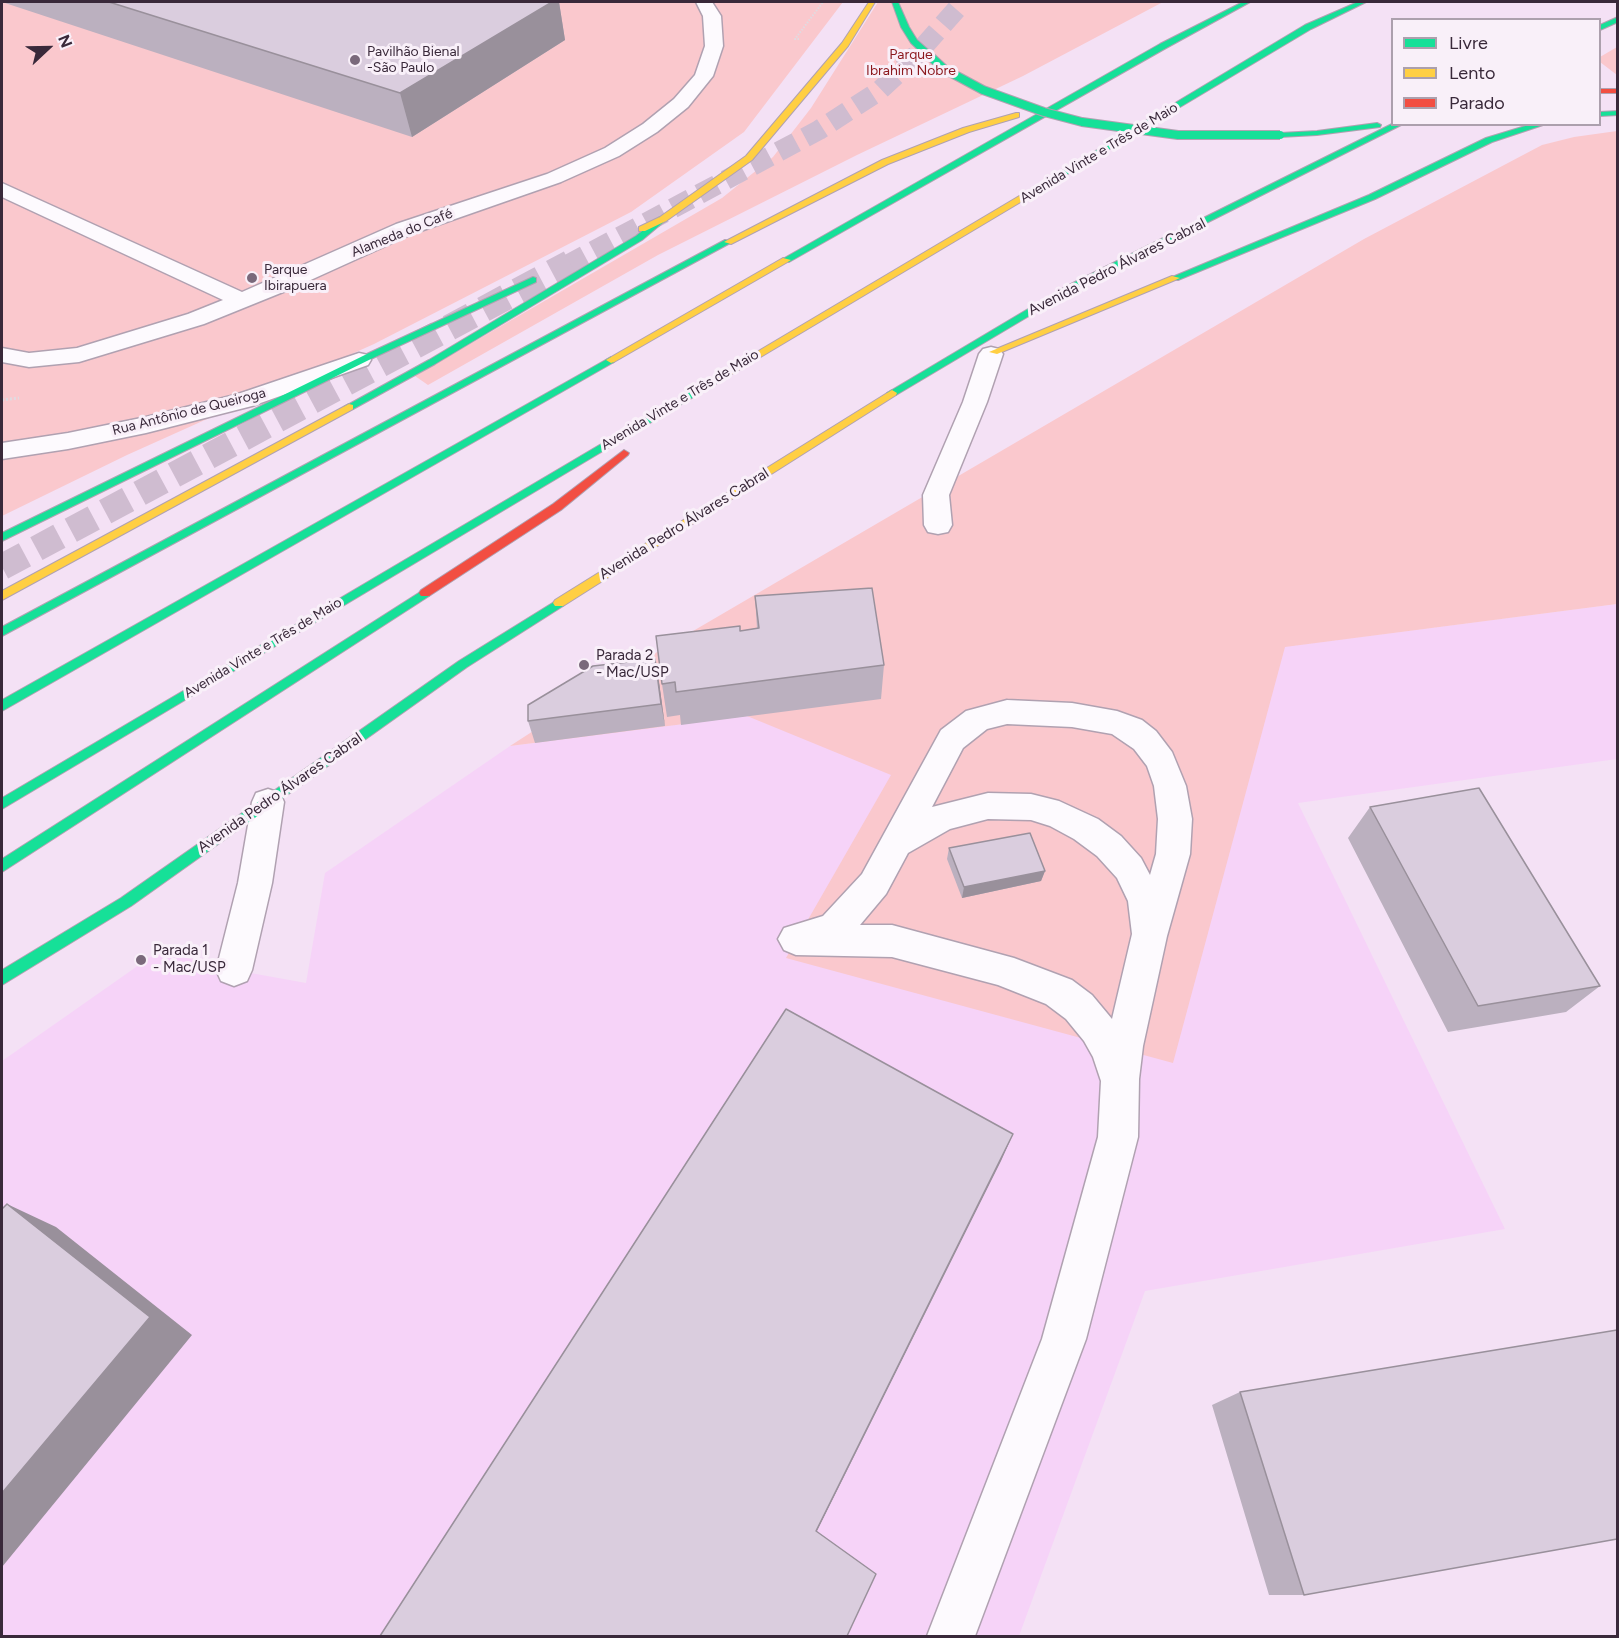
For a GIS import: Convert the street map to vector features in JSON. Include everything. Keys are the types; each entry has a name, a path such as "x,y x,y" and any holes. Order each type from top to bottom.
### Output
{"main road":[{"path":"2,596 432,362 639,238 749,158 845,44 872,2"},
{"path":"895,2 905,27 914,41 944,69 983,90 1044,112 1082,122 1178,135 1317,133 1391,123"},
{"path":"2,706 1163,46 1247,2"},
{"name":"Avenida Vinte e Três de Maio","path":"2,804 1308,27 1363,2"},
{"path":"1601,27 1617,19"},
{"path":"1601,91 1617,91"},
{"path":"2,632 693,260 885,162 966,130 1078,96"},
{"path":"1601,114 1617,113"},
{"name":"Avenida Pedro Álvares Cabral","path":"2,978 126,902 463,664 897,390 1068,289 1396,126"},
{"path":"897,390 991,354 1372,197 1489,140 1535,126"},
{"path":"576,260 663,219"},
{"path":"2,537 372,355 544,275"},
{"path":"2,866 557,507 714,380"}],"lane":[{"name":"Alameda do Café","path":"2,355 29,360 79,355 196,319 404,229 554,178 612,152 650,128 681,103 704,76 714,46 712,16 704,2"},
{"path":"2,189 243,300"},
{"path":"938,525 936,495 975,402 991,354"},
{"name":"Rua Antônio de Queiroga","path":"2,451 68,441 232,404 372,355"},
{"path":"951,1636 1065,1339 1118,1137 1124,1046 1149,936 1173,855 1175,819 1170,786 1161,760 1131,729 1117,723 1072,715 1007,712 976,720 952,739 874,884 834,929 796,939 892,941 1001,969 1059,993 1079,1007 1098,1029 1110,1050 1120,1081"},
{"path":"234,970 255,883 268,802"},
{"path":"896,843 942,817 988,806 1031,807 1059,814 1086,829 1108,846 1129,868 1145,901 1149,936"}],"shaded area":[{"path":"1617,604 1617,759 1298,803 1505,1229 1145,1291 1019,1636 2,1636 2,1061 159,951 234,970 306,983 325,873 510,746"}],"green space":[{"name":"Parque Ibirapuera","path":"2,2 843,2 744,132 631,212 374,344 127,455 2,516"},
{"name":"Parque Ibrahim Nobre","path":"878,2 1163,2 1023,76 857,155 658,255 428,385 415,376 722,198 773,157 811,108"},
{"path":"1617,47 1617,75 1601,63 1601,56"},
{"path":"1617,131 1617,604 1285,647 1173,1063 786,958 891,775 747,716 510,746 640,662 1364,239 1542,145 1574,137"}],"building":[{"path":"109,2 552,2 400,93"},
{"path":"872,588 884,665 676,692 675,682 662,684 656,636 740,626 740,631 759,628 755,596"},
{"path":"655,659 661,704 528,721 528,705 593,666"},
{"path":"1479,788 1600,986 1478,1006 1370,807"},
{"path":"1030,833 1045,871 964,887 949,848"},
{"path":"786,1009 1013,1134 816,1531 876,1574 847,1636 380,1636"},
{"path":"7,1204 150,1317 2,1493 2,1209"},
{"path":"1617,1330 1617,1539 1304,1595 1240,1392"}],"tunnel":[{"path":"567,265 819,130 879,91 910,62 963,2"},
{"path":"2,567 570,263"}],"traffic: fast":[{"path":"895,2 905,27 914,41 931,57"},
{"path":"786,260 1163,46 1247,2"},
{"path":"1021,198 1308,27 1363,2"},
{"path":"1601,28 1618,19"},
{"path":"931,57 944,69 983,90 1044,112 1082,122 1178,135 1280,135"},
{"path":"1601,114 1618,113"},
{"path":"1280,135 1317,133 1377,125"},
{"path":"892,393 1068,289 1395,126"},
{"path":"1175,278 1372,197 1489,140 1535,126"},
{"path":"349,407 432,362 639,238 663,219"},
{"path":"2,632 728,242"},
{"path":"372,355 533,280"},
{"path":"2,537 372,355"},
{"path":"2,706 611,360"},
{"path":"2,804 713,381"},
{"path":"2,866 425,593"},
{"path":"2,978 126,902 463,664 559,603"}],"traffic: slow":[{"path":"642,229 663,219 749,158 845,44 872,2"},
{"path":"728,242 885,162 966,130 1016,115"},
{"path":"713,381 1021,198"},
{"path":"611,360 786,260"},
{"path":"994,352 1175,278"},
{"path":"559,603 892,393"},
{"path":"2,596 349,407"}],"traffic: jam":[{"path":"1601,91 1618,91"},
{"path":"425,593 557,507 624,453"}],"place":[{"name":"Pavilhão Bienal -São Paulo","path":"355,60"},
{"name":"Parque Ibirapuera","path":"252,278"},
{"name":"Parada 2 - Mac/USP","path":"584,665"},
{"name":"Parada 1 - Mac/USP","path":"141,960"}]}
